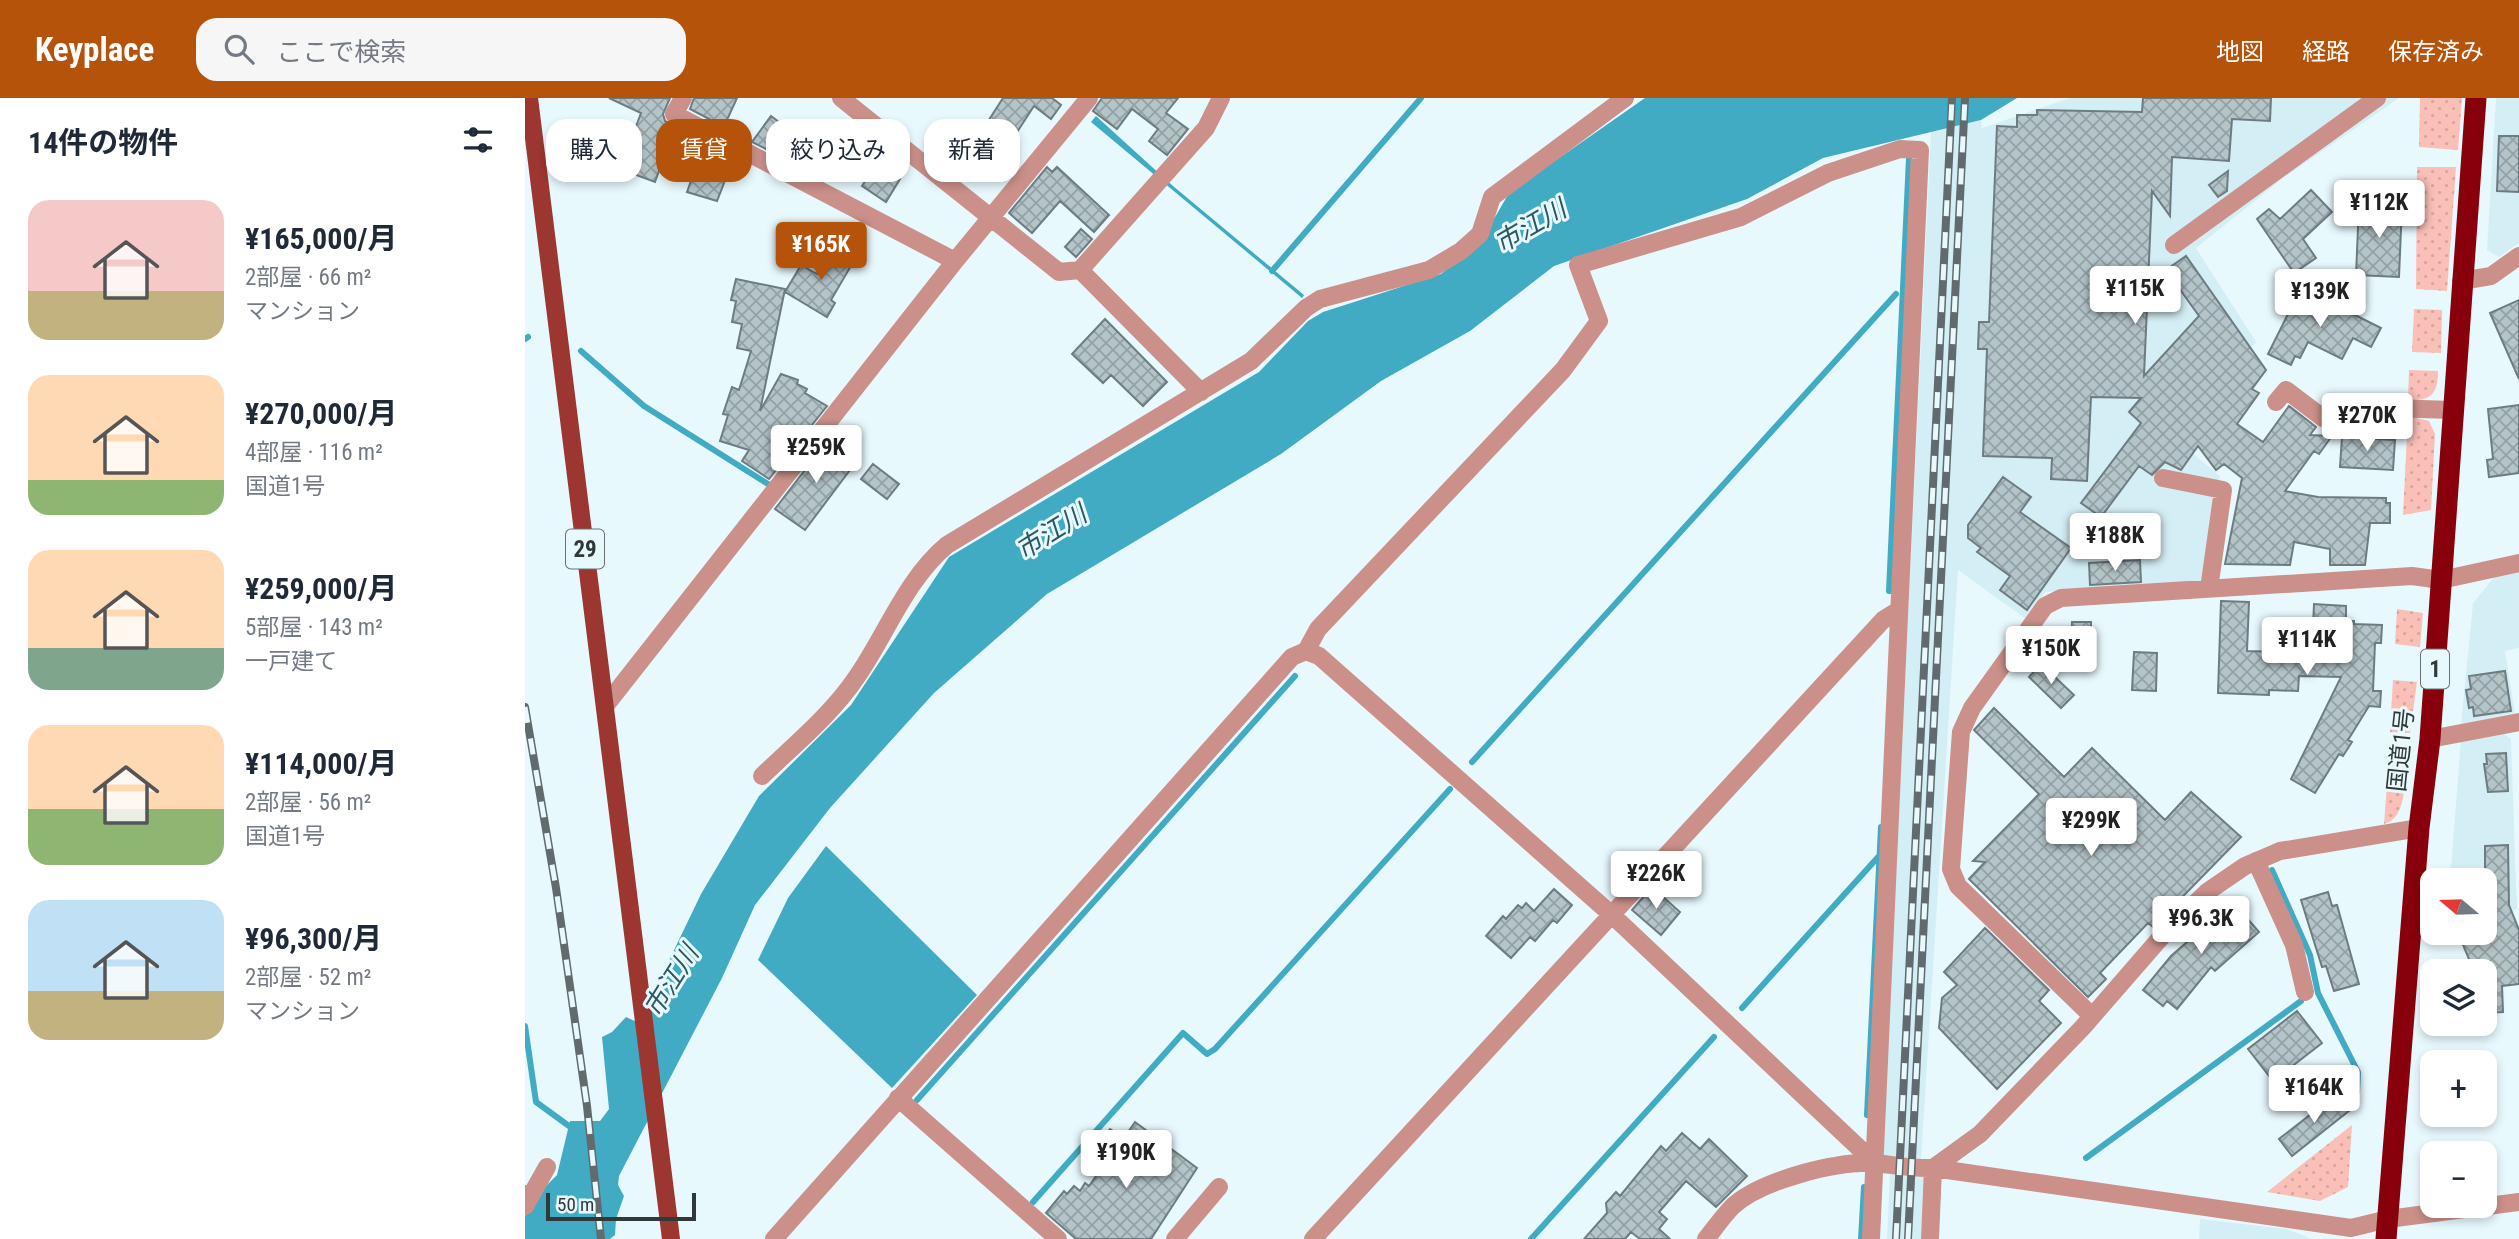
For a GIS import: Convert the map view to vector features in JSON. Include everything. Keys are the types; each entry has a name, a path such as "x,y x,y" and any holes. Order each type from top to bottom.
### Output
{"highway":[{"name":"国道1号","path":"2387,1229 2419,828 2430,738 2476,98"}],"main road":[{"name":"29","path":"529,98 606,705 639,1000 661,1149 670,1239"}],"street":[{"path":"683,98 674,114 955,261"},
{"path":"841,98 1059,272 1080,270 1206,128 1221,98"},
{"path":"606,705 955,261 994,218 1089,98"},
{"path":"762,776 837,703 931,559 947,545 1251,361 1306,308 1319,299 1429,270 1461,251 1480,234 1492,197 1625,98"},
{"path":"2174,245 2377,98"},
{"path":"774,1239 1292,657 1306,651 1318,629 1563,370 1599,321 1578,265 1741,217 1828,173 1900,149 1920,150 1871,1239"},
{"path":"2461,281 2491,276 2519,256"},
{"path":"1080,270 1201,392"},
{"path":"2276,402 2286,390 2323,418 2336,419 2355,407 2453,410"},
{"path":"2163,478 2223,490 2209,589"},
{"path":"2092,1016 1958,886 1951,869 1961,732 1972,708 2045,606 2061,598 2412,576 2441,580 2519,563"},
{"path":"1313,1239 1883,620 1899,610"},
{"path":"1306,651 1319,656 1612,915 1875,1163"},
{"path":"2430,738 2519,722"},
{"path":"1933,1168 1980,1134 2092,1016 2163,935 2207,892 2256,861 2280,851 2419,828"},
{"path":"2256,861 2294,945 2305,992"},
{"path":"898,1098 1058,1239"},
{"path":"1706,1239 1734,1206 1776,1181 1815,1171 1875,1163 1911,1169 1933,1168 2351,1228 2387,1229 2519,1202"},
{"path":"526,1205 539,1186 547,1167"},
{"path":"1930,1239 1933,1168"},
{"path":"1175,1239 1219,1187"}],"shaded area":[{"path":"2070,98 2399,98 2282,179 2196,248 2256,342 2173,437 2220,476 2202,581 2045,592 2026,619 1958,570 1921,1160 1925,1177 1922,1239 1887,1239 1890,1175 1883,1151 1931,132 1981,120 1982,128"},
{"path":"2420,98 2462,98 2458,150 2419,147"},
{"path":"2496,98 2519,98 2519,243 2499,257 2487,250"},
{"path":"2417,167 2456,167 2447,291 2416,289"},
{"path":"2414,309 2442,310 2441,353 2412,352"},
{"path":"2409,370 2438,371 2435,391 2422,399 2408,400"},
{"path":"2408,416 2429,421 2435,434 2431,510 2403,515"},
{"path":"2519,571 2519,648 2505,651 2515,713 2461,724 2473,603 2495,576"},
{"path":"2397,609 2423,613 2420,647 2395,644"},
{"path":"2393,680 2417,682 2410,733 2390,732"},
{"path":"2501,732 2511,739 2517,909 2497,916 2497,868 2451,868 2461,739"},
{"path":"2389,758 2406,758 2404,786 2397,814 2384,824"},
{"path":"2352,1125 2348,1187 2320,1201 2267,1192"},
{"path":"2200,1219 2286,1229 2313,1239 2199,1239"}],"water":[{"name":"市江川","path":"1645,98 2017,98 1981,120 1823,158 1747,199 1554,266 1470,331 1381,381 1281,454 1047,594 934,693 830,808 755,905 722,978 619,1176 618,1185 624,1196 616,1219 615,1235 610,1239 525,1239 525,1216 532,1206 525,1197 525,1185 540,1192 557,1175 570,1121 600,1121 609,1109 602,1037 612,1032 626,1017 639,1023 701,894 759,796 851,705 949,557 1259,372 1308,321 1323,312 1441,274 1480,243 1509,193"},
{"path":"1096,116 1173,186 1304,295 1302,298 1091,122"},
{"path":"826,846 977,995 892,1088 758,960 788,898"}],"building":[{"path":"609,98 670,98 663,114 664,119 656,119 655,182 642,177 642,119 639,119 641,113"},
{"path":"694,98 737,98 727,119 709,119 690,109"},
{"path":"1003,98 1052,98 1061,105 1051,119 1034,106 1020,128 1020,119 990,119"},
{"path":"1102,98 1178,98 1166,113 1188,129 1167,155 1149,141 1158,129 1132,109 1117,129 1093,111"},
{"path":"2143,98 2271,98 2270,121 2232,119 2229,161 2172,157 2170,216 2152,191 2144,376 2199,316 2166,270 2186,256 2266,370 2252,389 2259,393 2237,424 2263,442 2289,406 2316,427 2310,435 2332,436 2319,454 2314,451 2285,491 2318,497 2386,498 2386,503 2390,503 2390,523 2370,523 2365,565 2330,565 2330,549 2294,542 2290,565 2225,564 2242,478 2224,464 2216,470 2198,446 2181,470 2165,462 2152,475 2139,466 2101,517 2081,503 2141,423 2129,412 2141,398 2091,397 2087,481 2051,479 2052,458 1983,456 1987,349 1978,349 1979,322 1989,322 1997,126 2017,127 2017,115 2037,115 2037,110 2142,112"},
{"path":"766,123 766,149 752,142"},
{"path":"2499,136 2519,136 2519,192 2497,191"},
{"path":"1047,167 1052,172 1057,167 1109,215 1094,232 1060,201 1032,233 1009,213"},
{"path":"2228,171 2227,191 2218,197 2209,185"},
{"path":"691,182 724,182 717,201 687,192"},
{"path":"865,182 898,182 886,202 862,186"},
{"path":"2311,190 2332,212 2303,239 2316,258 2294,273 2257,219 2269,209 2280,219"},
{"path":"2359,204 2402,206 2399,277 2356,275"},
{"path":"1081,229 1092,239 1076,257 1065,247"},
{"path":"833,247 855,259 831,300 835,303 827,317 785,292 801,265 817,274"},
{"path":"736,279 785,289 760,411 781,374 798,380 797,384 807,389 805,393 827,406 769,479 742,461 749,450 720,441 728,415 723,414 732,387 739,390 751,351 737,348 742,324 732,322 736,301 731,300"},
{"path":"2301,288 2381,328 2371,347 2353,338 2342,359 2308,342 2300,358 2295,356 2291,365 2268,354"},
{"path":"2519,300 2519,379 2490,313"},
{"path":"1105,319 1167,382 1143,406 1111,375 1103,383 1072,354"},
{"path":"2519,405 2519,473 2489,477 2487,460 2493,459 2488,409"},
{"path":"2342,437 2395,440 2393,470 2340,467"},
{"path":"828,440 856,462 805,530 775,509"},
{"path":"873,464 899,484 887,499 861,479"},
{"path":"2003,477 2031,497 2020,512 2071,548 2027,610 2000,590 2010,576 1977,552 1981,548 1968,538 1968,525"},
{"path":"2140,560 2141,582 2090,585 2089,563"},
{"path":"2221,601 2249,602 2247,651 2312,653 2314,604 2346,606 2346,621 2382,625 2381,643 2375,643 2373,691 2381,691 2380,707 2369,706 2348,740 2352,742 2343,756 2339,754 2315,793 2291,779 2341,677 2299,676 2298,691 2269,690 2269,695 2218,693"},
{"path":"2072,622 2091,622 2090,665 2071,652"},
{"path":"2134,652 2157,653 2156,691 2132,690"},
{"path":"2041,664 2074,695 2061,708 2029,677"},
{"path":"2505,671 2511,711 2474,716 2473,707 2469,708 2466,690 2471,689 2469,676"},
{"path":"1994,708 2064,777 2092,748 2165,820 2191,792 2241,837 2153,927 2148,923 2100,973 2106,979 2088,997 1969,879 1985,862 1973,861 2039,794 1974,730"},
{"path":"2506,753 2508,791 2488,792 2484,764 2487,764 2486,754"},
{"path":"2508,845 2509,905 2519,930 2519,984 2502,986 2503,1012 2497,1012 2497,959 2469,959 2463,945 2497,945 2497,868 2485,868 2485,846"},
{"path":"1652,887 1680,912 1661,935 1632,910"},
{"path":"1554,889 1572,905 1557,923 1553,920 1535,941 1530,937 1511,958 1486,936 1503,916 1506,919 1518,905 1522,908 1526,903 1534,911"},
{"path":"2328,892 2332,906 2337,905 2359,984 2334,991 2326,966 2322,967 2301,900"},
{"path":"2233,902 2259,932 2215,971 2211,967 2177,1009 2167,1001 2163,1006 2143,990 2171,956"},
{"path":"1985,928 2049,990 2039,1001 2061,1023 1997,1089 1939,1028 1942,998 1957,985 1944,972"},
{"path":"2297,1011 2322,1043 2273,1081 2248,1049"},
{"path":"2337,1094 2350,1110 2292,1156 2279,1139"},
{"path":"1135,1122 1197,1168 1151,1239 1076,1239 1046,1213 1064,1191 1067,1194 1074,1186 1080,1191 1085,1183 1089,1186 1108,1159 1095,1150 1110,1129 1124,1138"},
{"path":"1682,1133 1700,1149 1709,1139 1747,1176 1716,1207 1686,1181 1659,1212 1667,1219 1659,1229 1670,1239 1640,1239 1631,1232 1625,1239 1584,1239 1607,1213 1606,1203 1616,1192 1620,1196 1661,1146 1666,1151"}],"waterway":[{"path":"1272,271 1421,98"},
{"path":"1889,591 1909,158"},
{"path":"1472,762 1896,294"},
{"path":"581,351 644,406 768,484"},
{"path":"917,1100 1295,676"},
{"path":"1033,1202 1183,1033 1207,1054 1215,1049 1450,789"},
{"path":"1867,1115 1881,827"},
{"path":"1742,1008 1879,856"},
{"path":"2272,870 2310,955 2318,993 2358,1072 2357,1092"},
{"path":"2086,1158 2301,1001"},
{"path":"525,1026 536,1102 569,1126"},
{"path":"1531,1239 1714,1037"},
{"path":"1861,1239 1864,1187"}],"railway":[{"path":"1896,1239 1952,98"},
{"path":"1908,1239 1965,98"},
{"path":"525,707 556,888 587,1106 601,1239"}]}
